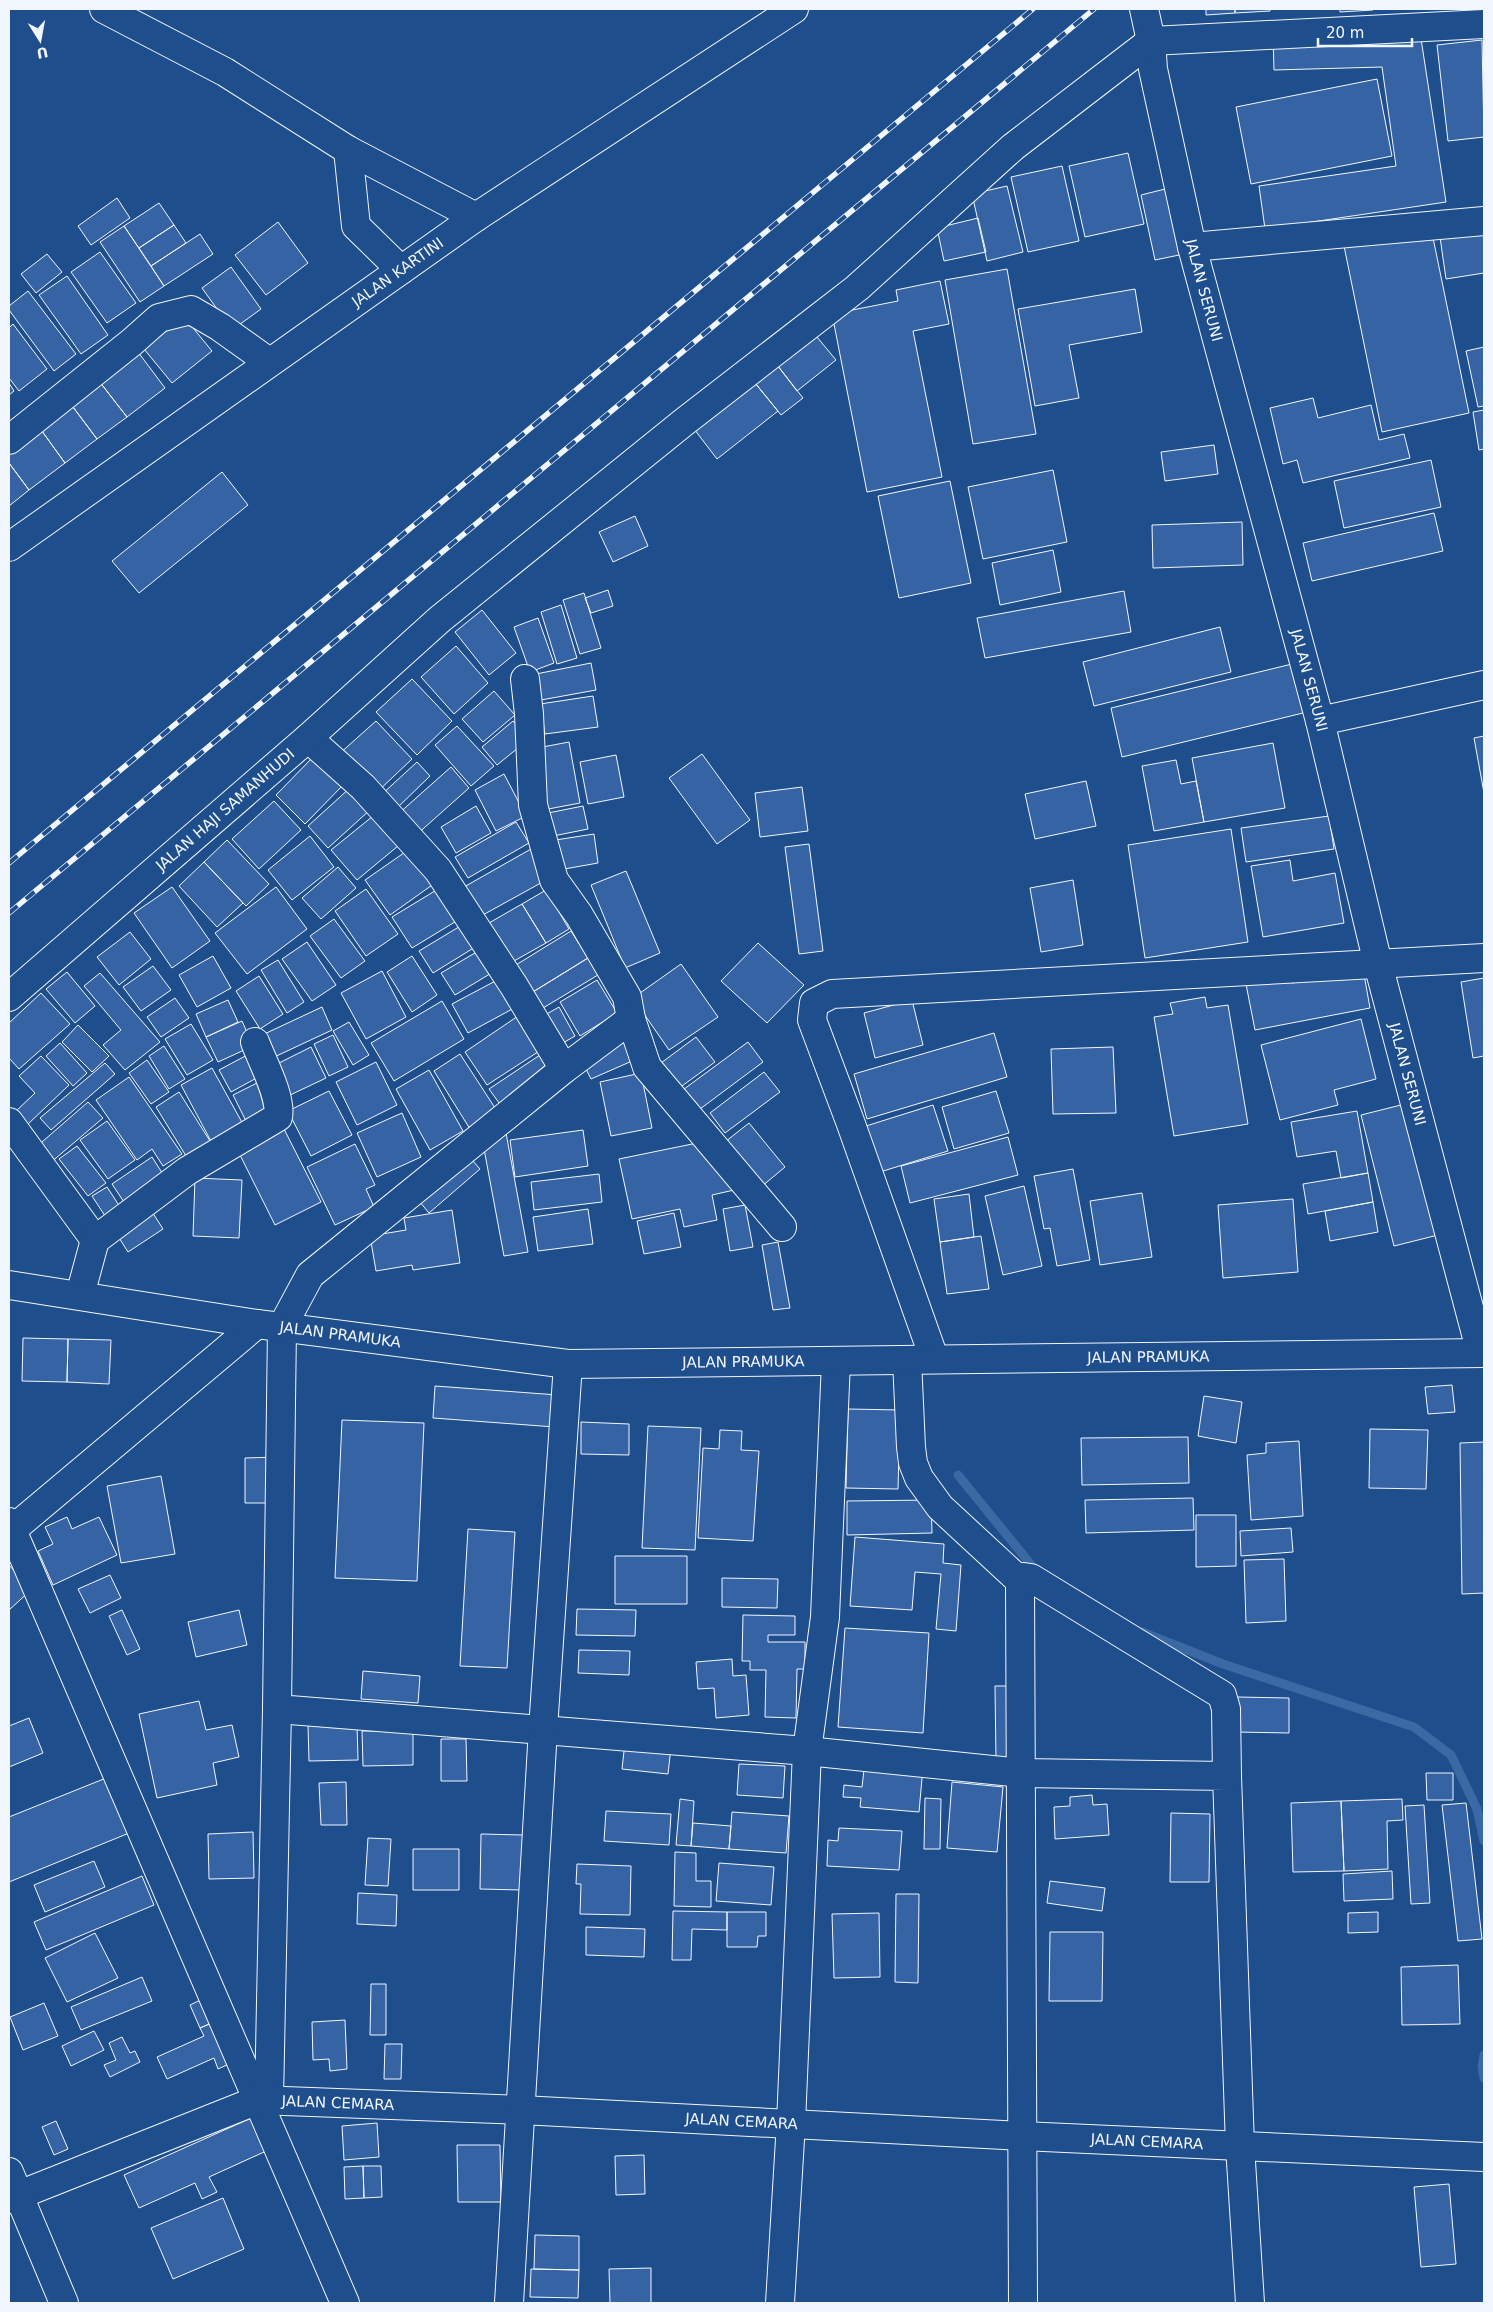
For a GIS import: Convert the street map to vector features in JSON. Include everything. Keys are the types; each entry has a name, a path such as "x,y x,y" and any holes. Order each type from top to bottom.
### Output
{"main road":[{"path":"104,9 225,72 348,150 476,217"},
{"name":"JALAN KARTINI","path":"9,547 476,217 794,9"},
{"name":"JALAN SERUNI","path":"1144,9 1151,41 1153,69 1192,247 1320,721 1378,964 1482,1353"},
{"path":"1151,41 1484,24"},
{"name":"JALAN HAJI SAMANHUDI","path":"9,998 308,738 440,619 684,422 857,288 1012,147 1151,41"},
{"path":"348,150 356,226 401,270"},
{"path":"1192,247 1484,221"},
{"path":"9,440 132,342 159,318 191,310 220,327 269,362"},
{"path":"525,679 529,714 533,805 554,880 579,915 627,997 631,1019 647,1067 782,1227"},
{"path":"1320,721 1484,685"},
{"path":"308,738 363,787 438,870 514,986 564,1069"},
{"path":"1020,1581 940,1507 919,1478 913,1463 911,1447 921,1359 852,1124 812,1020 814,1003 832,994 1484,958"},
{"path":"345,2303 263,2100 10,1528 269,1326 310,1275 564,1069 631,1019"},
{"path":"80,1295 95,1240 187,1172 278,1117 280,1109 277,1099 255,1042"},
{"path":"9,1122 95,1240"},
{"name":"JALAN PRAMUKA","path":"9,1285 269,1326 568,1364 1482,1353"},
{"path":"263,2100 277,1709 269,1326"},
{"path":"780,2303 791,2122 807,1751 826,1617 836,1361"},
{"path":"509,2303 543,1730 568,1364"},
{"path":"1023,2303 1020,1581 1024,1576 1031,1578 1222,1695 1226,1709 1240,2146 1250,2303"},
{"path":"277,1709 807,1751 1021,1772 1227,1776"},
{"name":"JALAN CEMARA","path":"12,2189 263,2100 791,2122 1022,2136 1480,2157"},
{"path":"12,2189 64,2303"}],"building":[{"path":"1206,9 1235,9 1235,13 1206,15"},
{"path":"1235,9 1270,9 1270,11 1235,13"},
{"path":"1340,9 1373,9 1373,10 1340,12"},
{"path":"1420,32 1446,202 1265,229 1259,186 1396,166 1382,67 1274,70 1273,36"},
{"path":"1482,40 1484,137 1448,141 1437,45"},
{"path":"1377,79 1392,156 1251,184 1236,107"},
{"path":"1128,153 1144,224 1085,237 1069,166"},
{"path":"1062,166 1079,241 1028,252 1011,177"},
{"path":"1007,186 1023,252 987,261 972,194"},
{"path":"1169,188 1184,254 1155,260 1141,195"},
{"path":"117,198 130,218 91,245 78,226"},
{"path":"159,203 174,225 139,248 124,226"},
{"path":"978,218 986,252 944,261 937,228"},
{"path":"278,222 308,263 266,295 235,255"},
{"path":"174,225 186,243 151,266 139,248"},
{"path":"124,226 164,286 140,302 100,242"},
{"path":"1431,228 1469,413 1382,432 1344,246"},
{"path":"1484,230 1484,273 1446,279 1440,237"},
{"path":"200,234 213,254 164,286 151,266"},
{"path":"100,252 136,303 107,323 71,272"},
{"path":"47,254 62,272 36,293 21,274"},
{"path":"231,267 261,309 232,330 202,288"},
{"path":"1007,269 1036,434 973,444 945,280"},
{"path":"67,276 108,335 81,354 39,295"},
{"path":"940,281 949,324 913,331 942,477 867,492 832,314 898,301 896,290"},
{"path":"1135,289 1142,332 1069,345 1079,398 1035,406 1018,309"},
{"path":"28,291 76,354 54,371 9,310 9,306"},
{"path":"184,317 212,351 172,383 144,349"},
{"path":"13,324 47,369 19,391 9,378 9,328"},
{"path":"812,331 836,360 797,391 774,361"},
{"path":"1484,347 1484,406 1478,407 1466,351"},
{"path":"138,352 165,388 127,417 99,381"},
{"path":"774,361 803,398 781,415 751,378"},
{"path":"751,378 778,411 717,459 691,425"},
{"path":"99,381 127,417 97,439 70,403"},
{"path":"9,383 14,391 9,395"},
{"path":"1313,398 1318,418 1371,405 1379,440 1404,434 1410,458 1303,483 1297,460 1283,464 1270,408"},
{"path":"70,403 97,439 65,463 39,427"},
{"path":"1484,410 1484,449 1479,450 1473,412"},
{"path":"39,427 65,463 29,490 9,463 9,450"},
{"path":"1214,445 1218,474 1165,481 1161,452"},
{"path":"1431,460 1441,507 1344,528 1334,481"},
{"path":"9,463 29,490 9,506"},
{"path":"1053,470 1067,542 983,559 968,487"},
{"path":"222,472 248,505 139,593 112,561"},
{"path":"950,481 971,583 899,598 878,496"},
{"path":"1434,513 1443,551 1312,581 1303,543"},
{"path":"635,516 648,546 613,562 599,532"},
{"path":"1242,522 1243,565 1153,568 1152,525"},
{"path":"1053,550 1061,592 1000,605 992,563"},
{"path":"608,590 613,606 591,613 585,598"},
{"path":"1124,591 1131,632 985,658 977,618"},
{"path":"584,593 601,648 580,654 563,600"},
{"path":"561,605 577,658 557,664 541,612"},
{"path":"482,610 516,653 489,675 455,632"},
{"path":"538,618 554,663 530,672 514,627"},
{"path":"1220,627 1231,672 1094,706 1083,662"},
{"path":"456,646 488,683 454,714 421,677"},
{"path":"591,663 596,690 541,700 536,674"},
{"path":"1292,664 1303,713 1122,757 1111,708"},
{"path":"412,679 452,721 417,755 376,712"},
{"path":"494,691 515,715 483,742 462,719"},
{"path":"593,696 598,727 545,734 540,704"},
{"path":"376,721 412,759 375,794 338,755"},
{"path":"513,721 529,739 497,765 482,747"},
{"path":"457,726 494,766 471,786 435,745"},
{"path":"1484,736 1484,793 1474,738"},
{"path":"569,742 580,803 543,810 532,749"},
{"path":"1273,743 1285,808 1204,822 1192,758"},
{"path":"317,753 346,782 305,824 276,795"},
{"path":"702,754 750,820 717,844 669,778"},
{"path":"616,755 624,797 588,804 580,762"},
{"path":"1176,760 1181,784 1196,781 1204,822 1154,831 1142,766"},
{"path":"417,762 430,776 394,811 380,796"},
{"path":"451,767 469,788 415,836 397,815"},
{"path":"504,774 526,816 496,831 475,790"},
{"path":"1086,781 1096,826 1035,839 1025,794"},
{"path":"351,787 371,809 328,848 308,826"},
{"path":"802,787 808,831 760,837 755,793"},
{"path":"274,801 301,830 259,869 232,839"},
{"path":"476,806 491,833 456,853 441,827"},
{"path":"583,806 588,829 548,837 543,814"},
{"path":"378,812 404,841 357,880 331,850"},
{"path":"1329,816 1334,849 1246,862 1241,828"},
{"path":"516,822 529,843 468,878 455,857"},
{"path":"1231,829 1248,942 1145,958 1128,845"},
{"path":"594,834 598,863 553,871 549,841"},
{"path":"310,836 334,867 292,900 268,870"},
{"path":"227,840 269,884 246,906 204,862"},
{"path":"809,844 823,951 799,954 785,847"},
{"path":"411,848 435,883 390,915 365,880"},
{"path":"531,849 548,879 481,916 464,887"},
{"path":"1290,860 1293,881 1335,873 1344,923 1263,937 1251,866"},
{"path":"204,862 243,903 217,927 179,886"},
{"path":"338,867 356,888 321,919 302,898"},
{"path":"626,871 660,953 625,968 591,885"},
{"path":"1073,880 1083,945 1041,952 1030,888"},
{"path":"443,886 463,917 412,948 392,917"},
{"path":"172,887 210,941 172,968 134,913"},
{"path":"276,887 307,929 247,974 215,933"},
{"path":"366,889 398,934 366,956 335,911"},
{"path":"546,890 569,929 546,943 522,904"},
{"path":"522,904 546,943 505,966 482,927"},
{"path":"334,919 365,961 341,978 310,936"},
{"path":"467,922 480,944 433,973 419,951"},
{"path":"571,931 588,958 528,995 511,968"},
{"path":"130,932 151,959 119,985 97,957"},
{"path":"307,942 336,985 312,1001 282,959"},
{"path":"758,943 804,985 767,1023 721,981"},
{"path":"485,947 498,969 455,995 441,973"},
{"path":"213,956 231,988 197,1007 179,975"},
{"path":"412,956 437,995 412,1012 387,972"},
{"path":"588,958 598,975 538,1011 528,995"},
{"path":"278,960 304,1002 287,1013 261,970"},
{"path":"681,964 718,1017 669,1050 633,998"},
{"path":"153,966 171,990 141,1011 123,987"},
{"path":"1363,969 1370,1008 1255,1030 1245,979 1290,970 1292,983"},
{"path":"382,971 406,1017 366,1039 341,993"},
{"path":"67,972 95,1006 75,1023 46,989"},
{"path":"100,973 160,1042 125,1070 103,1045 121,1030 84,986"},
{"path":"259,976 283,1014 260,1029 236,991"},
{"path":"501,978 516,1007 468,1033 452,1004"},
{"path":"1484,978 1484,1056 1473,1058 1461,982"},
{"path":"597,980 617,1013 580,1036 560,1002"},
{"path":"41,993 70,1024 19,1069 9,1058 9,1023"},
{"path":"1205,997 1207,1008 1228,1005 1248,1124 1174,1136 1154,1017 1173,1014 1170,1003"},
{"path":"175,998 189,1018 161,1037 147,1017"},
{"path":"228,1000 238,1022 206,1037 196,1014"},
{"path":"912,1000 923,1045 875,1058 864,1013"},
{"path":"442,1001 464,1039 394,1081 371,1043"},
{"path":"322,1007 332,1030 270,1059 260,1036"},
{"path":"559,1007 575,1036 554,1048 538,1019"},
{"path":"521,1014 544,1048 487,1085 465,1052"},
{"path":"1361,1019 1376,1079 1334,1090 1338,1105 1280,1120 1261,1045"},
{"path":"242,1021 253,1046 218,1062 206,1037"},
{"path":"349,1022 369,1055 353,1065 333,1031"},
{"path":"191,1024 213,1060 187,1075 165,1039"},
{"path":"78,1025 109,1056 92,1072 62,1042"},
{"path":"994,1033 1007,1077 867,1119 854,1074"},
{"path":"333,1035 348,1067 329,1076 314,1044"},
{"path":"696,1037 715,1062 675,1091 657,1066"},
{"path":"622,1038 632,1061 591,1079 580,1057"},
{"path":"748,1042 763,1062 696,1112 680,1092"},
{"path":"60,1043 87,1073 73,1086 46,1056"},
{"path":"164,1046 185,1079 169,1089 149,1056"},
{"path":"311,1047 326,1078 288,1096 273,1066"},
{"path":"1113,1047 1116,1113 1053,1114 1051,1049"},
{"path":"251,1053 262,1075 231,1092 219,1070"},
{"path":"543,1053 555,1072 502,1107 489,1089"},
{"path":"460,1054 497,1111 470,1129 434,1071"},
{"path":"41,1056 69,1085 26,1126 14,1113 35,1093 19,1076"},
{"path":"147,1060 169,1092 151,1104 129,1073"},
{"path":"376,1062 397,1105 357,1125 336,1082"},
{"path":"105,1063 115,1074 51,1130 40,1118"},
{"path":"212,1068 244,1126 212,1143 181,1085"},
{"path":"429,1070 463,1131 430,1150 396,1089"},
{"path":"764,1072 780,1092 725,1133 710,1113"},
{"path":"641,1073 652,1128 611,1136 600,1082"},
{"path":"129,1077 182,1154 163,1166 152,1149 137,1160 96,1100"},
{"path":"263,1080 278,1108 247,1123 233,1095"},
{"path":"329,1091 352,1135 311,1156 288,1111"},
{"path":"996,1091 1009,1133 954,1149 942,1107"},
{"path":"179,1092 210,1141 186,1156 156,1107"},
{"path":"88,1102 103,1118 49,1164 35,1148"},
{"path":"1405,1104 1438,1235 1394,1246 1361,1115"},
{"path":"933,1105 948,1151 880,1172 866,1126"},
{"path":"1357,1111 1368,1173 1341,1178 1336,1151 1297,1157 1291,1122"},
{"path":"402,1113 421,1157 377,1177 357,1133"},
{"path":"107,1121 135,1160 108,1179 80,1140"},
{"path":"749,1123 785,1167 761,1187 725,1142"},
{"path":"283,1127 321,1202 275,1225 237,1149"},
{"path":"583,1130 588,1166 515,1177 510,1140"},
{"path":"506,1133 528,1252 504,1256 482,1138"},
{"path":"1008,1137 1018,1175 910,1203 901,1166"},
{"path":"702,1142 743,1188 712,1195 717,1220 684,1227 680,1209 632,1219 619,1159"},
{"path":"355,1144 375,1185 366,1189 374,1207 335,1225 307,1167"},
{"path":"77,1146 106,1183 88,1196 59,1159"},
{"path":"465,1152 480,1169 429,1213 414,1195"},
{"path":"152,1157 168,1182 128,1208 112,1184"},
{"path":"1073,1169 1090,1260 1057,1266 1050,1228 1044,1229 1034,1176"},
{"path":"1368,1173 1373,1202 1308,1214 1303,1184"},
{"path":"599,1174 602,1202 534,1210 531,1182"},
{"path":"195,1178 242,1180 239,1238 193,1236"},
{"path":"1024,1186 1042,1266 1003,1275 985,1196"},
{"path":"107,1187 126,1216 111,1225 92,1196"},
{"path":"1142,1193 1152,1257 1100,1265 1090,1201"},
{"path":"969,1194 974,1237 940,1242 934,1199"},
{"path":"1293,1199 1298,1272 1223,1278 1218,1205"},
{"path":"1373,1202 1378,1232 1330,1241 1325,1211"},
{"path":"745,1205 753,1247 730,1251 723,1209"},
{"path":"588,1209 593,1244 538,1251 533,1217"},
{"path":"151,1210 163,1229 128,1252 116,1233"},
{"path":"452,1210 460,1263 413,1270 412,1265 376,1271 370,1236 406,1230 404,1218"},
{"path":"674,1213 681,1247 644,1254 637,1221"},
{"path":"981,1236 989,1289 947,1294 940,1242"},
{"path":"778,1242 790,1308 773,1310 762,1245"},
{"path":"23,1338 68,1339 67,1382 22,1381"},
{"path":"68,1339 111,1340 109,1384 67,1382"},
{"path":"1452,1385 1455,1412 1428,1414 1425,1387"},
{"path":"435,1386 558,1395 555,1427 433,1418"},
{"path":"1204,1396 1242,1402 1236,1443 1198,1436"},
{"path":"848,1409 900,1410 898,1489 846,1488"},
{"path":"342,1420 424,1423 417,1581 335,1578"},
{"path":"581,1422 629,1424 629,1455 581,1454"},
{"path":"648,1426 701,1428 695,1550 642,1548"},
{"path":"1370,1429 1428,1430 1426,1489 1369,1488"},
{"path":"720,1430 742,1431 741,1450 759,1451 753,1541 698,1538 703,1448 719,1449"},
{"path":"1188,1437 1189,1483 1082,1485 1081,1438"},
{"path":"1299,1441 1303,1516 1251,1520 1247,1455 1266,1453 1266,1443"},
{"path":"1484,1442 1484,1593 1462,1594 1460,1443"},
{"path":"277,1457 278,1503 245,1503 245,1458"},
{"path":"161,1476 175,1554 121,1563 107,1486"},
{"path":"1193,1498 1194,1530 1086,1533 1085,1500"},
{"path":"931,1500 932,1533 847,1535 847,1501"},
{"path":"1196,1515 1236,1515 1236,1566 1196,1567"},
{"path":"67,1517 72,1529 99,1517 117,1555 53,1585 38,1551 53,1544 45,1527"},
{"path":"1291,1528 1293,1552 1241,1556 1240,1531"},
{"path":"468,1529 515,1532 507,1668 460,1666"},
{"path":"855,1537 944,1544 943,1563 961,1565 956,1631 936,1629 941,1574 915,1572 912,1610 850,1606"},
{"path":"615,1556 687,1556 687,1604 615,1604"},
{"path":"1284,1559 1286,1621 1246,1623 1244,1560"},
{"path":"9,1565 31,1590 9,1610"},
{"path":"110,1575 121,1598 90,1613 78,1589"},
{"path":"722,1578 778,1579 777,1608 722,1607"},
{"path":"577,1609 636,1610 635,1636 576,1635"},
{"path":"122,1610 140,1649 127,1655 109,1616"},
{"path":"239,1610 247,1645 196,1657 188,1622"},
{"path":"743,1615 795,1616 795,1635 768,1635 768,1642 805,1642 805,1669 797,1669 796,1718 765,1717 766,1670 750,1670 750,1661 742,1661"},
{"path":"845,1628 929,1633 923,1733 838,1727"},
{"path":"579,1650 630,1651 629,1675 578,1673"},
{"path":"732,1659 733,1676 746,1675 749,1715 716,1718 714,1688 698,1689 696,1662"},
{"path":"363,1671 420,1676 418,1703 361,1699"},
{"path":"995,1686 1016,1686 1017,1761 996,1761"},
{"path":"1237,1697 1289,1698 1289,1733 1236,1732"},
{"path":"199,1701 206,1730 232,1725 239,1757 213,1763 217,1785 157,1798 139,1714"},
{"path":"29,1718 43,1753 9,1767 9,1726"},
{"path":"357,1724 358,1760 309,1761 308,1725"},
{"path":"362,1731 413,1731 413,1765 363,1766"},
{"path":"441,1739 466,1739 467,1781 441,1781"},
{"path":"625,1742 671,1747 668,1774 622,1769"},
{"path":"865,1761 923,1767 919,1812 860,1807 861,1798 843,1797 844,1785 862,1787"},
{"path":"739,1764 785,1766 783,1798 737,1795"},
{"path":"1426,1773 1453,1773 1453,1800 1427,1800"},
{"path":"116,1774 139,1829 9,1882 9,1817"},
{"path":"346,1782 347,1825 321,1825 319,1783"},
{"path":"952,1782 1003,1787 997,1852 947,1848"},
{"path":"1092,1795 1093,1805 1107,1804 1109,1835 1055,1839 1054,1807 1070,1806 1070,1797"},
{"path":"925,1798 941,1799 940,1849 924,1849"},
{"path":"680,1799 694,1801 691,1846 676,1845"},
{"path":"1402,1799 1403,1820 1387,1821 1388,1869 1344,1871 1341,1801"},
{"path":"1341,1801 1344,1871 1293,1872 1291,1803"},
{"path":"1466,1803 1482,1939 1458,1941 1442,1805"},
{"path":"1424,1805 1430,1903 1411,1904 1405,1806"},
{"path":"606,1811 671,1814 669,1845 604,1841"},
{"path":"732,1812 789,1816 786,1853 729,1849"},
{"path":"1171,1813 1210,1814 1209,1882 1170,1882"},
{"path":"693,1823 731,1826 729,1849 691,1846"},
{"path":"839,1828 902,1831 899,1870 827,1866 828,1840 838,1841"},
{"path":"253,1832 254,1878 209,1879 208,1834"},
{"path":"481,1834 523,1835 522,1890 480,1889"},
{"path":"368,1838 391,1839 388,1886 365,1885"},
{"path":"413,1849 459,1849 459,1890 413,1890"},
{"path":"675,1852 696,1853 696,1881 711,1881 711,1907 674,1906"},
{"path":"94,1861 105,1887 45,1912 34,1885"},
{"path":"719,1863 774,1867 771,1905 716,1901"},
{"path":"577,1864 631,1866 630,1915 580,1914 581,1884 576,1884"},
{"path":"1392,1871 1393,1899 1344,1901 1343,1874"},
{"path":"142,1876 154,1905 46,1950 34,1922"},
{"path":"1050,1881 1105,1888 1102,1911 1047,1903"},
{"path":"358,1893 397,1895 396,1926 357,1924"},
{"path":"896,1894 919,1894 918,1983 895,1982"},
{"path":"673,1911 727,1912 727,1930 692,1929 691,1960 672,1960"},
{"path":"727,1912 766,1912 766,1936 758,1936 757,1947 727,1947"},
{"path":"1378,1912 1378,1932 1348,1933 1348,1913"},
{"path":"879,1913 880,1977 834,1978 832,1914"},
{"path":"586,1927 645,1929 644,1957 586,1955"},
{"path":"1050,1932 1103,1932 1102,2001 1049,2001"},
{"path":"95,1933 118,1978 67,2002 45,1958"},
{"path":"1458,1965 1460,2024 1402,2025 1401,1967"},
{"path":"142,1977 152,2001 81,2030 71,2007"},
{"path":"371,1984 386,1984 386,2035 370,2035"},
{"path":"211,1995 221,2019 200,2028 190,2005"},
{"path":"44,2003 58,2036 23,2050 10,2017"},
{"path":"221,2019 240,2059 218,2069 214,2058 167,2079 157,2057 204,2036 200,2028"},
{"path":"345,2020 347,2069 330,2071 329,2059 313,2060 312,2022"},
{"path":"94,2031 104,2050 71,2066 62,2046"},
{"path":"122,2037 130,2053 135,2051 140,2062 110,2077 104,2065 116,2060 109,2043"},
{"path":"385,2044 402,2044 401,2079 384,2079"},
{"path":"260,2114 275,2147 209,2177 217,2192 202,2199 195,2183 139,2208 124,2175"},
{"path":"56,2121 68,2149 54,2155 42,2127"},
{"path":"377,2123 379,2157 344,2160 342,2126"},
{"path":"457,2145 500,2145 501,2202 458,2202"},
{"path":"644,2155 645,2194 616,2195 615,2156"},
{"path":"363,2166 364,2198 345,2199 344,2167"},
{"path":"363,2166 381,2166 382,2197 364,2198"},
{"path":"1449,2184 1456,2264 1421,2267 1414,2187"},
{"path":"223,2198 244,2249 173,2279 151,2228"},
{"path":"535,2235 579,2236 579,2270 534,2269"},
{"path":"651,2268 651,2303 610,2303 609,2269"},
{"path":"531,2269 579,2270 578,2298 530,2297"}],"waterway":[{"path":"958,1475 1037,1572"},
{"path":"1142,1632 1223,1664 1414,1727 1451,1755 1477,1809 1484,1841"},
{"path":"1484,2055 1482,2067 1484,2078"}],"railway":[{"path":"9,863 1033,9"},
{"path":"9,913 1094,9"}]}
